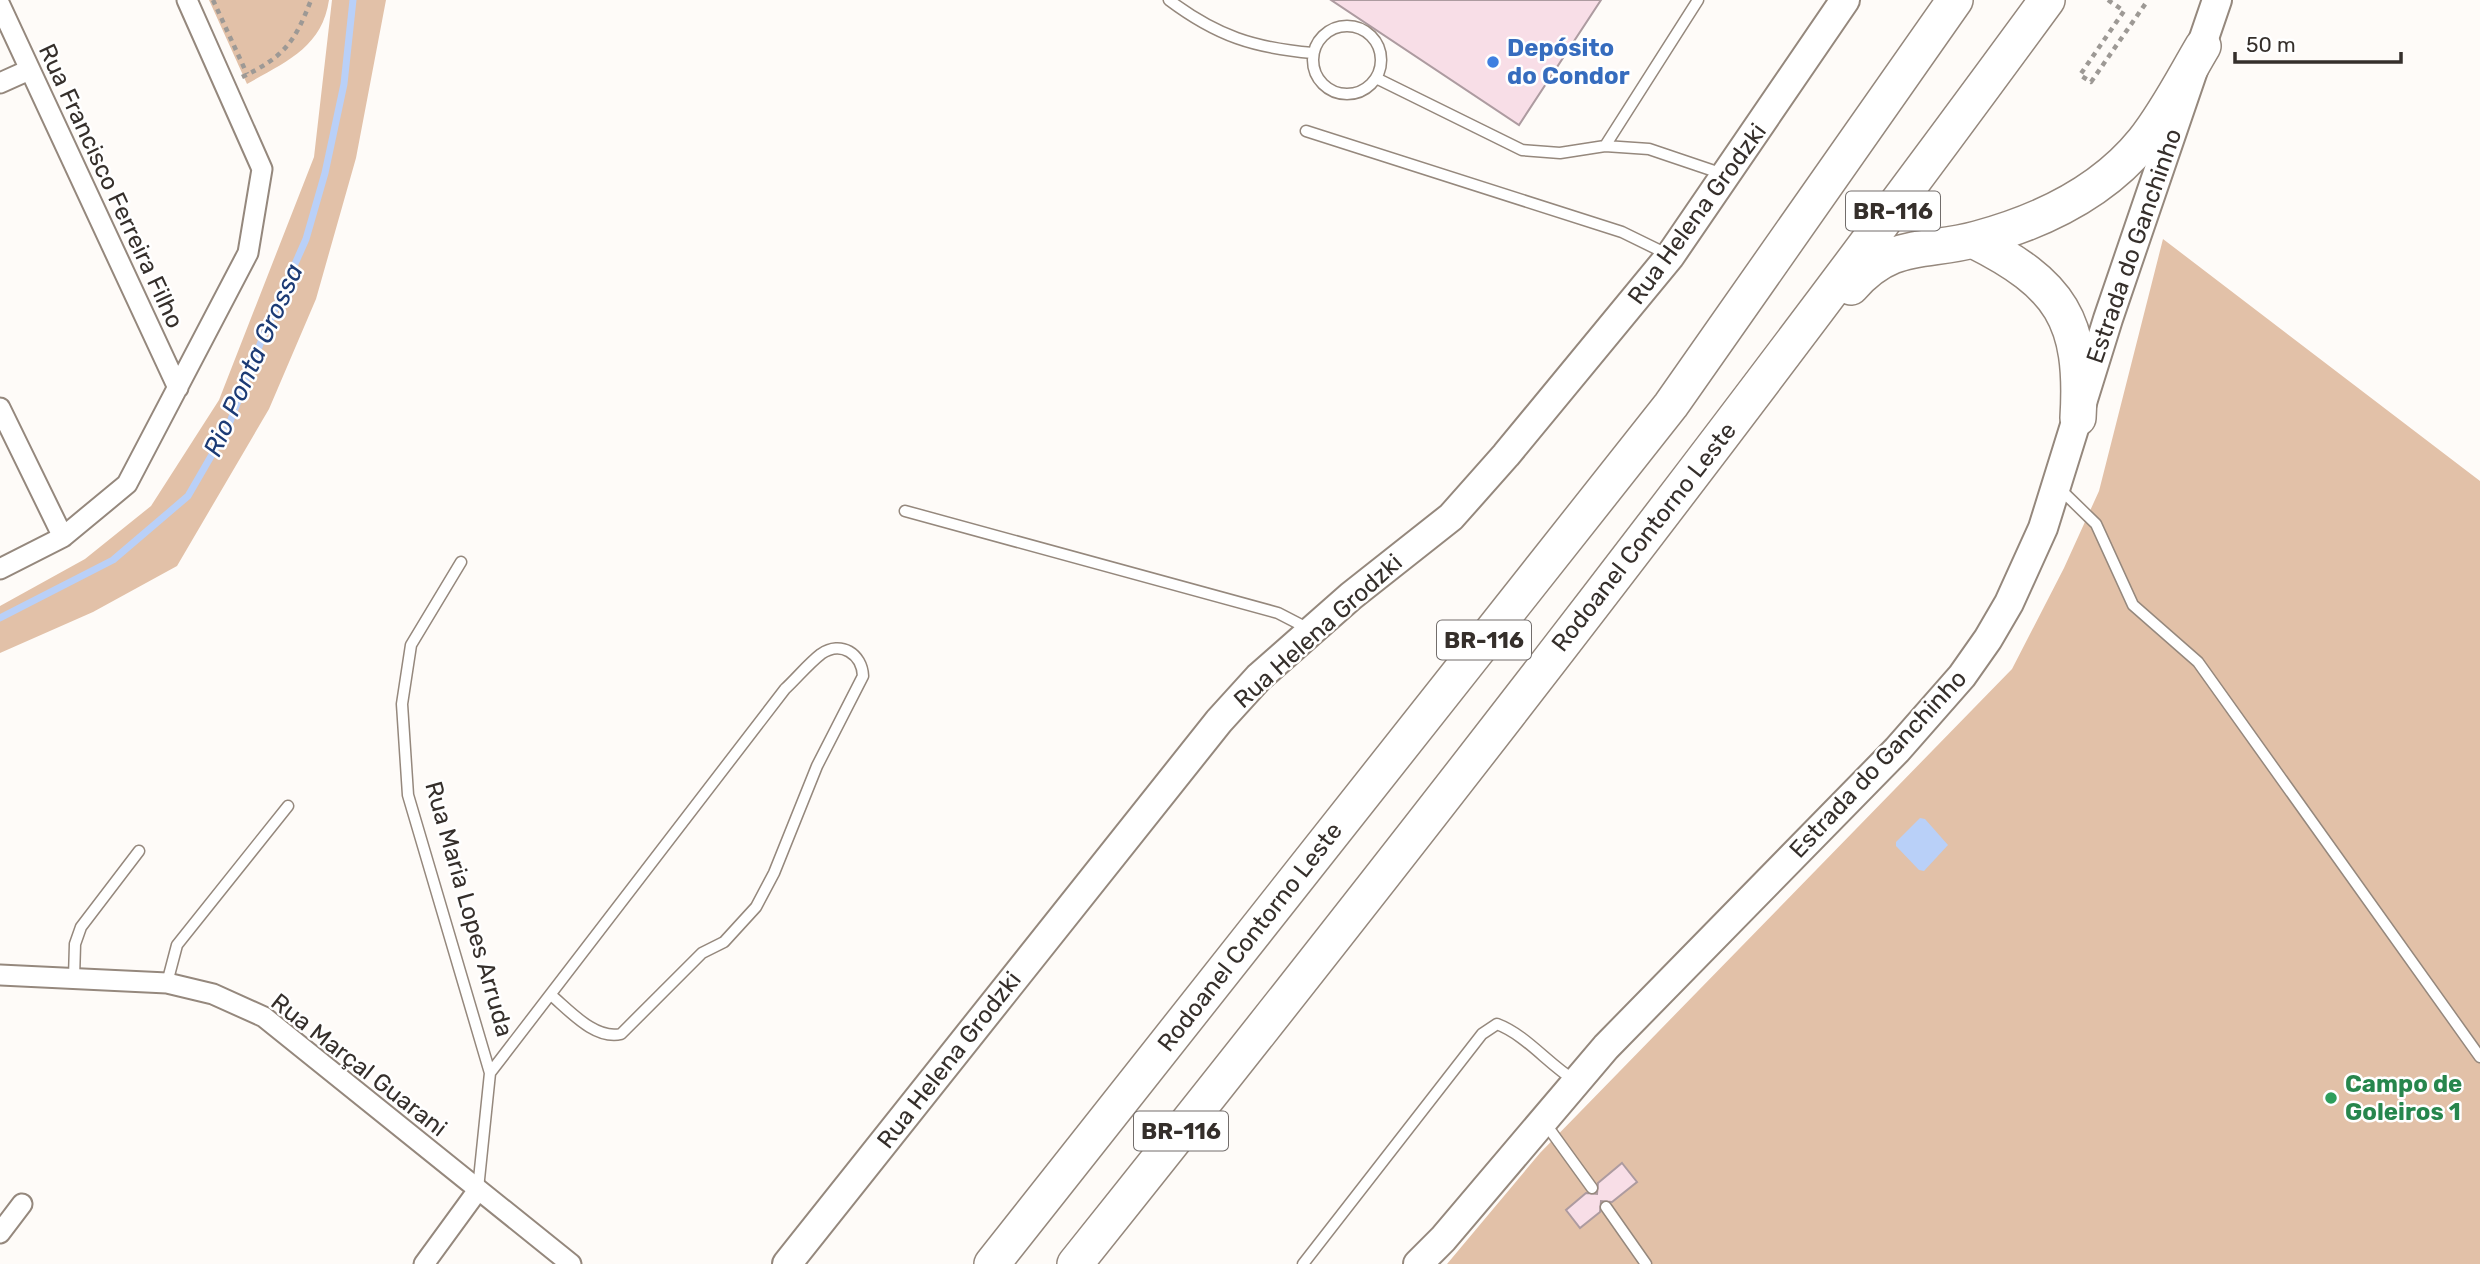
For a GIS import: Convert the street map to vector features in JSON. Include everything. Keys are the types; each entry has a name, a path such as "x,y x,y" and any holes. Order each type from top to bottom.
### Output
{"highway":[{"name":"Rodoanel Contorno Leste","path":"992,1264 1671,405 1955,0"},
{"name":"Rodoanel Contorno Leste","path":"1075,1264 1287,999 1736,419 2047,0"},
{"path":"1736,419 1858,279 1879,263 1926,245 1973,240 2016,227 2068,205 2119,166 2155,125 2203,46"},
{"path":"1973,240 2030,273 2065,314 2079,361 2078,418"}],"main road":[{"name":"Rua Helena Grodzki","path":"788,1264 1219,721 1259,677 1451,517 1670,256 1845,0"},
{"name":"Estrada do Ganchinho","path":"1418,1264 1443,1239 1575,1081 1663,986 1897,751 1962,676 2010,603 2039,538 2057,486 2118,289 2217,0"}],"street":[{"path":"0,569 63,537 127,484 248,253 262,169 187,0"},
{"name":"Rua Francisco Ferreira Filho","path":"0,5 178,388"},
{"path":"0,83 29,70"},
{"path":"0,408 63,537"},
{"name":"Rua Marçal Guarani","path":"0,975 167,983 213,994 264,1017 571,1264"},
{"path":"424,1264 478,1190"},
{"path":"0,1233 22,1204"}],"lane":[{"path":"1169,0 1203,25 1252,46 1313,53"},
{"path":"1605,146 1698,0"},
{"path":"1343,26 1354,26 1373,37 1378,46 1380,68 1376,78 1361,92 1339,94 1321,83 1315,74 1313,53 1324,35 1343,26"},
{"path":"1376,78 1522,150 1560,153 1605,146 1649,149 1727,175"},
{"path":"1306,131 1622,232 1670,256"},
{"path":"2057,486 2096,524 2133,605 2198,662 2480,1057"},
{"path":"905,511 1278,613 1312,631"},
{"name":"Rua Maria Lopes Arruda","path":"461,562 411,645 401,704 408,795 490,1073 478,1190"},
{"path":"490,1073 785,689 822,653 838,649 852,652 862,663 863,676 817,766 774,873 756,907 724,942 702,953 621,1034 611,1036 600,1033 551,995"},
{"path":"167,983 177,945 288,806"},
{"path":"74,978 75,944 81,927 139,851"},
{"path":"1303,1264 1482,1034 1497,1024 1513,1030 1552,1066 1575,1081"},
{"path":"1543,1119 1592,1188"},
{"path":"1606,1207 1646,1264"}],"path":[{"path":"213,0 247,74"},
{"path":"225,85 247,74 295,41 308,0"},
{"path":"2108,0 2124,11 2080,75 2091,82 2148,0"}],"shaded area":[{"path":"209,0 329,0 319,30 310,42 288,60 247,84"},
{"path":"332,0 386,0 356,158 316,299 269,409 177,566 93,612 0,653 0,606 85,559 151,506 219,400 314,157"},
{"path":"2163,239 2480,481 2480,1264 1447,1264 1540,1153 2012,669 2064,568 2099,491"}],"water":[{"path":"1920,818 1925,819 1948,845 1924,871 1919,870 1896,846 1896,842"}],"building":[{"name":"Depósito do Condor","path":"1331,0 1601,0 1519,125"},
{"path":"1622,1163 1637,1182 1612,1202 1601,1201 1600,1212 1580,1228 1566,1210 1586,1193 1597,1194 1598,1183"}],"waterway":[{"name":"Rio Ponta Grossa","path":"0,618 113,560 188,496 228,427 264,334 306,239 325,173 344,84 353,0"}],"place":[{"name":"Depósito do Condor","path":"1493,62"},
{"name":"Campo de Goleiros 1","path":"2331,1098"}]}
